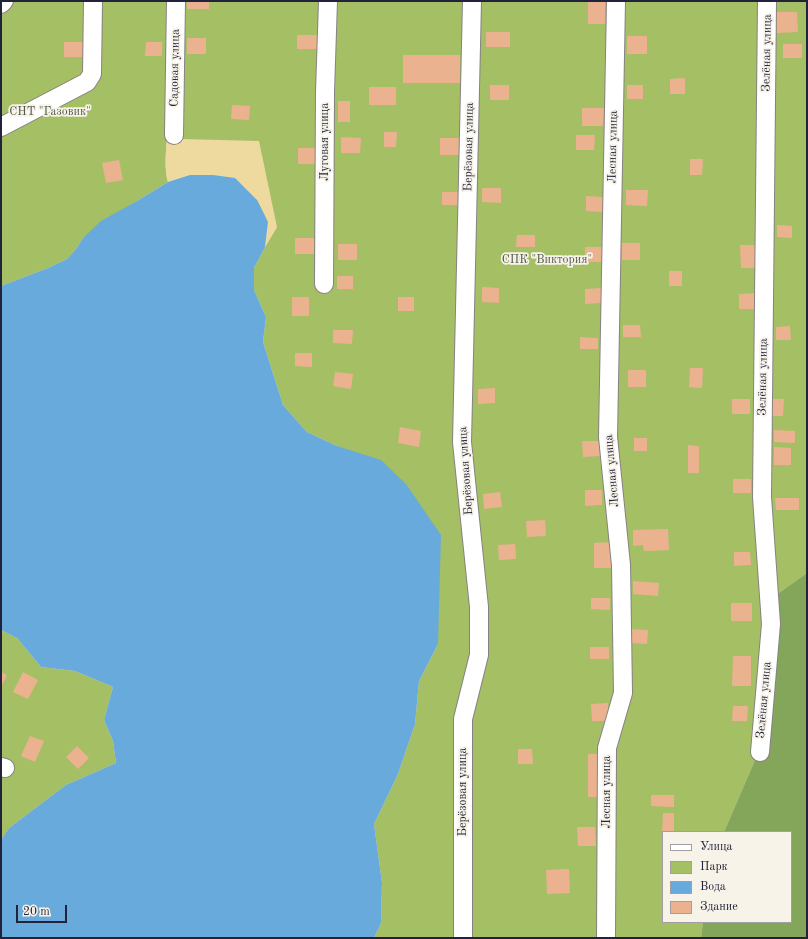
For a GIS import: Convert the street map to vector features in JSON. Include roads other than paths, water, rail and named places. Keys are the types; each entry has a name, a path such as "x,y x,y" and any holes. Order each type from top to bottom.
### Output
{"street":[{"path":"1,4 4,1"},
{"path":"1,127 87,82 92,74 93,1"},
{"name":"Садовая улица","path":"174,135 176,1"},
{"name":"Луговая улица","path":"324,284 325,92 328,1"},
{"name":"Берёзовая улица","path":"463,938 463,719 479,655 479,607 462,442 472,1"},
{"name":"Лесная улица","path":"606,938 607,748 623,693 621,565 608,437 616,1"},
{"name":"Зелёная улица","path":"760,752 771,624 762,497 767,1"}],"water":[{"path":"190,175 213,175 235,178 257,200 268,222 265,247 254,268 254,290 266,317 263,342 283,405 307,432 337,446 381,460 406,484 441,535 438,644 419,681 415,724 398,774 374,824 382,883 381,923 374,938 1,938 1,840 9,828 66,785 116,763 113,741 104,720 113,687 75,671 41,667 17,638 1,630 1,286 67,259 83,238 101,221 168,182"}],"park label":[{"name":"СНТ \"Газовик\"","path":"50,112"},
{"name":"СПК \"Виктория\"","path":"547,260"}]}
